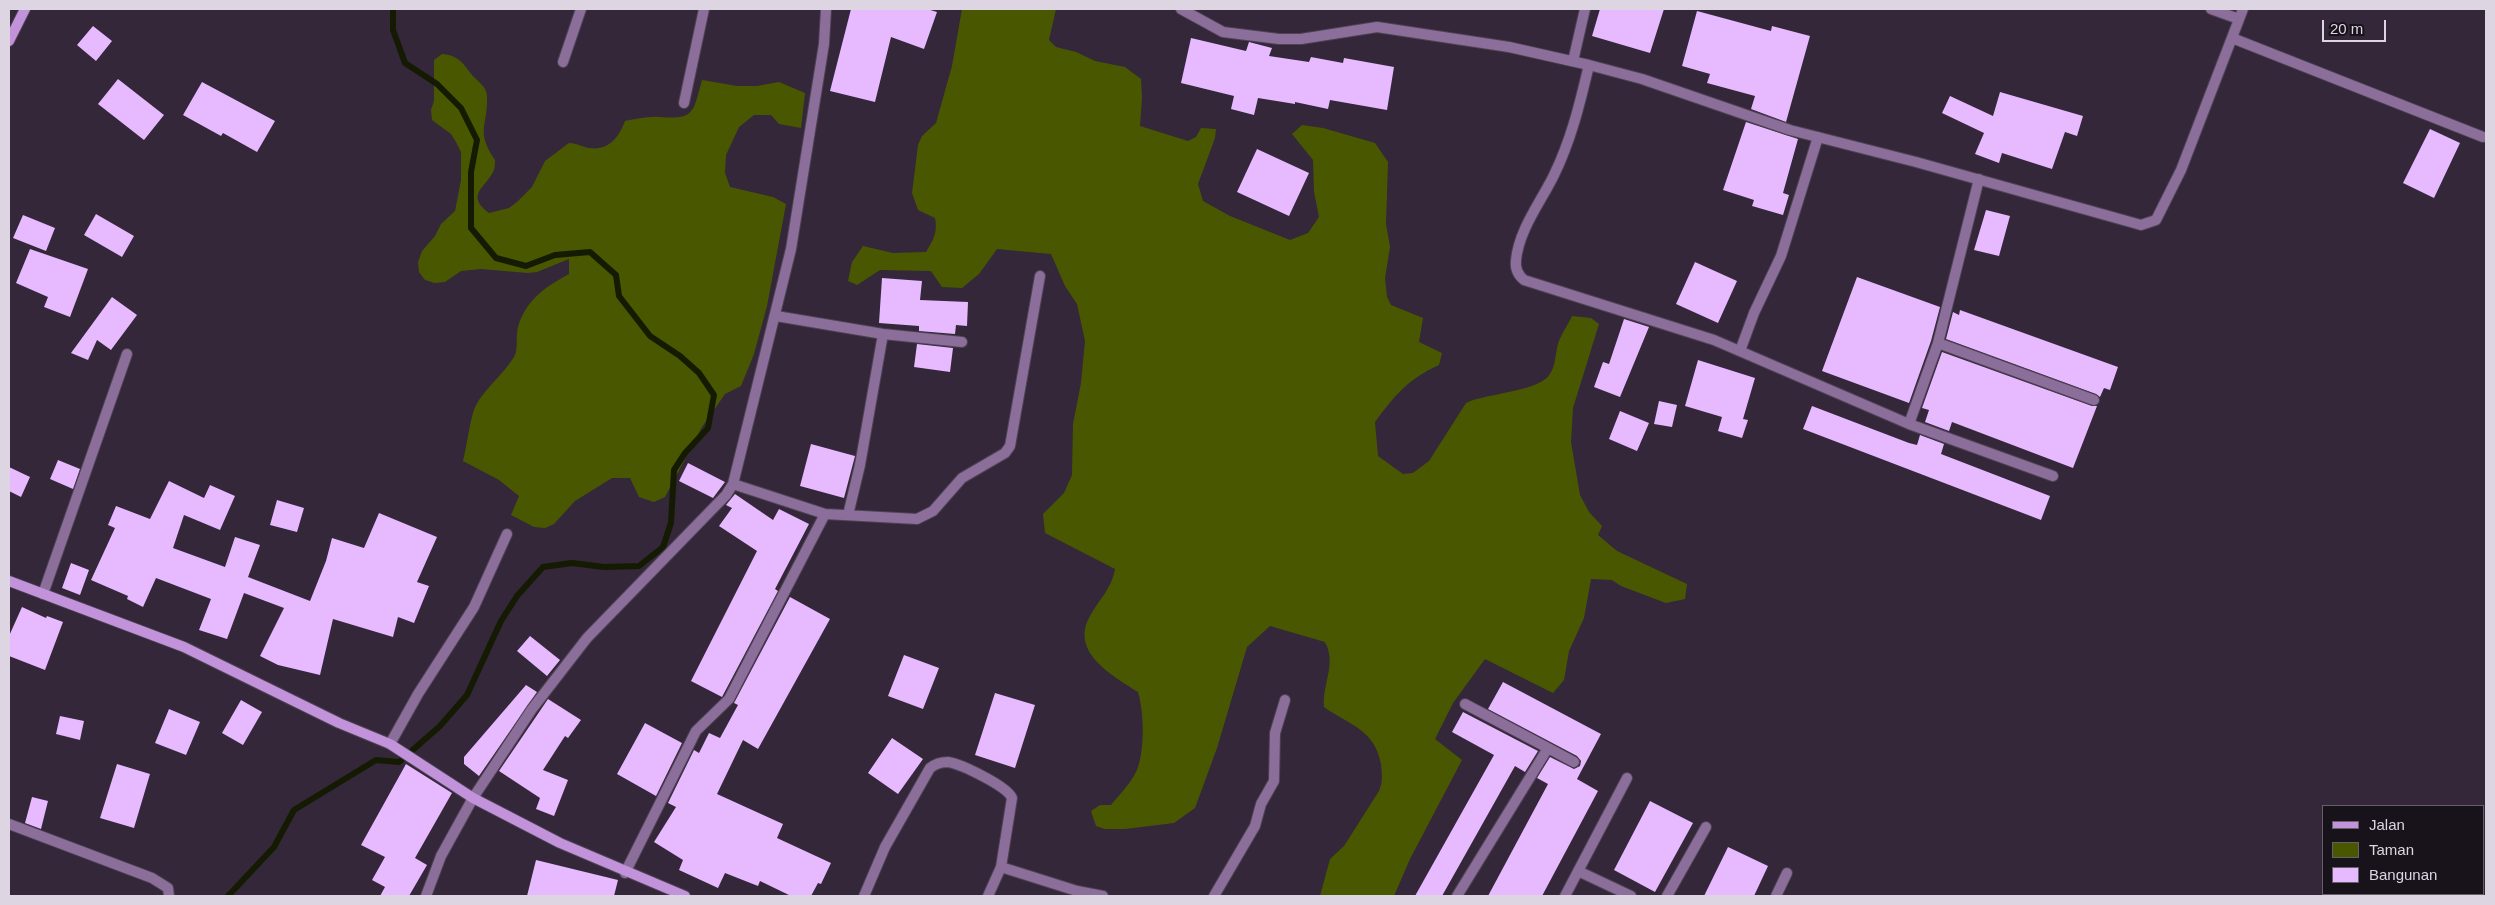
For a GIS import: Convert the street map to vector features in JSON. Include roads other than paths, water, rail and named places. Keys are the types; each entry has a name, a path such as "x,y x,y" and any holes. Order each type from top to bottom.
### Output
{"street":[{"path":"9,41 25,9"},
{"path":"564,62 581,9"},
{"path":"684,103 704,9"},
{"path":"426,896 440,856 473,798 532,709 587,638 726,495 734,484 791,249 824,44 826,9"},
{"path":"1181,9 1223,32 1279,39 1301,39 1376,27 1509,47 1573,61 1642,79 1790,130 1978,179 2133,224 2156,220 2181,170 2243,9"},
{"path":"1573,61 1585,9"},
{"path":"2211,9 2240,19"},
{"path":"2232,38 2483,137"},
{"path":"1589,65 1572,135 1553,178 1528,224 1516,259 1519,275 1524,280 1714,340 1909,424 2053,476"},
{"path":"1740,351 1754,313 1781,256 1818,138"},
{"path":"1909,424 1938,343 1978,179"},
{"path":"734,484 825,514 907,519 923,517 933,512 962,478 1007,450 1040,276"},
{"path":"776,316 883,334 962,342"},
{"path":"848,515 863,447 883,334"},
{"path":"1938,343 2094,400"},
{"path":"43,594 127,354"},
{"path":"625,872 696,731 728,699 825,514"},
{"path":"390,744 418,694 474,607 507,534"},
{"path":"9,581 184,647 339,723 390,744 473,798 560,843 668,893 686,896"},
{"path":"1214,896 1255,826 1261,804 1274,781 1275,733 1285,700"},
{"path":"1465,704 1574,762"},
{"path":"1457,896 1548,748"},
{"path":"864,896 885,847 930,768 941,762 956,764 1005,788 1011,795 1012,804 1001,867 988,896"},
{"path":"1565,896 1627,778"},
{"path":"9,824 152,878 168,888 170,896"},
{"path":"1667,896 1706,827"},
{"path":"1001,867 1077,891 1103,896"},
{"path":"1578,872 1631,896"},
{"path":"1776,896 1787,873"}],"waterway":[{"path":"228,896 274,847 294,810 376,760 399,762 440,726 467,695 501,621 517,596 543,567 572,563 604,567 639,566 663,547 671,523 674,470 685,453 708,428 714,395 699,373 680,356 650,336 619,296 616,275 590,252 555,255 526,266 496,258 471,228 471,172 477,140 461,108 437,84 405,63 393,30 393,9"}]}
